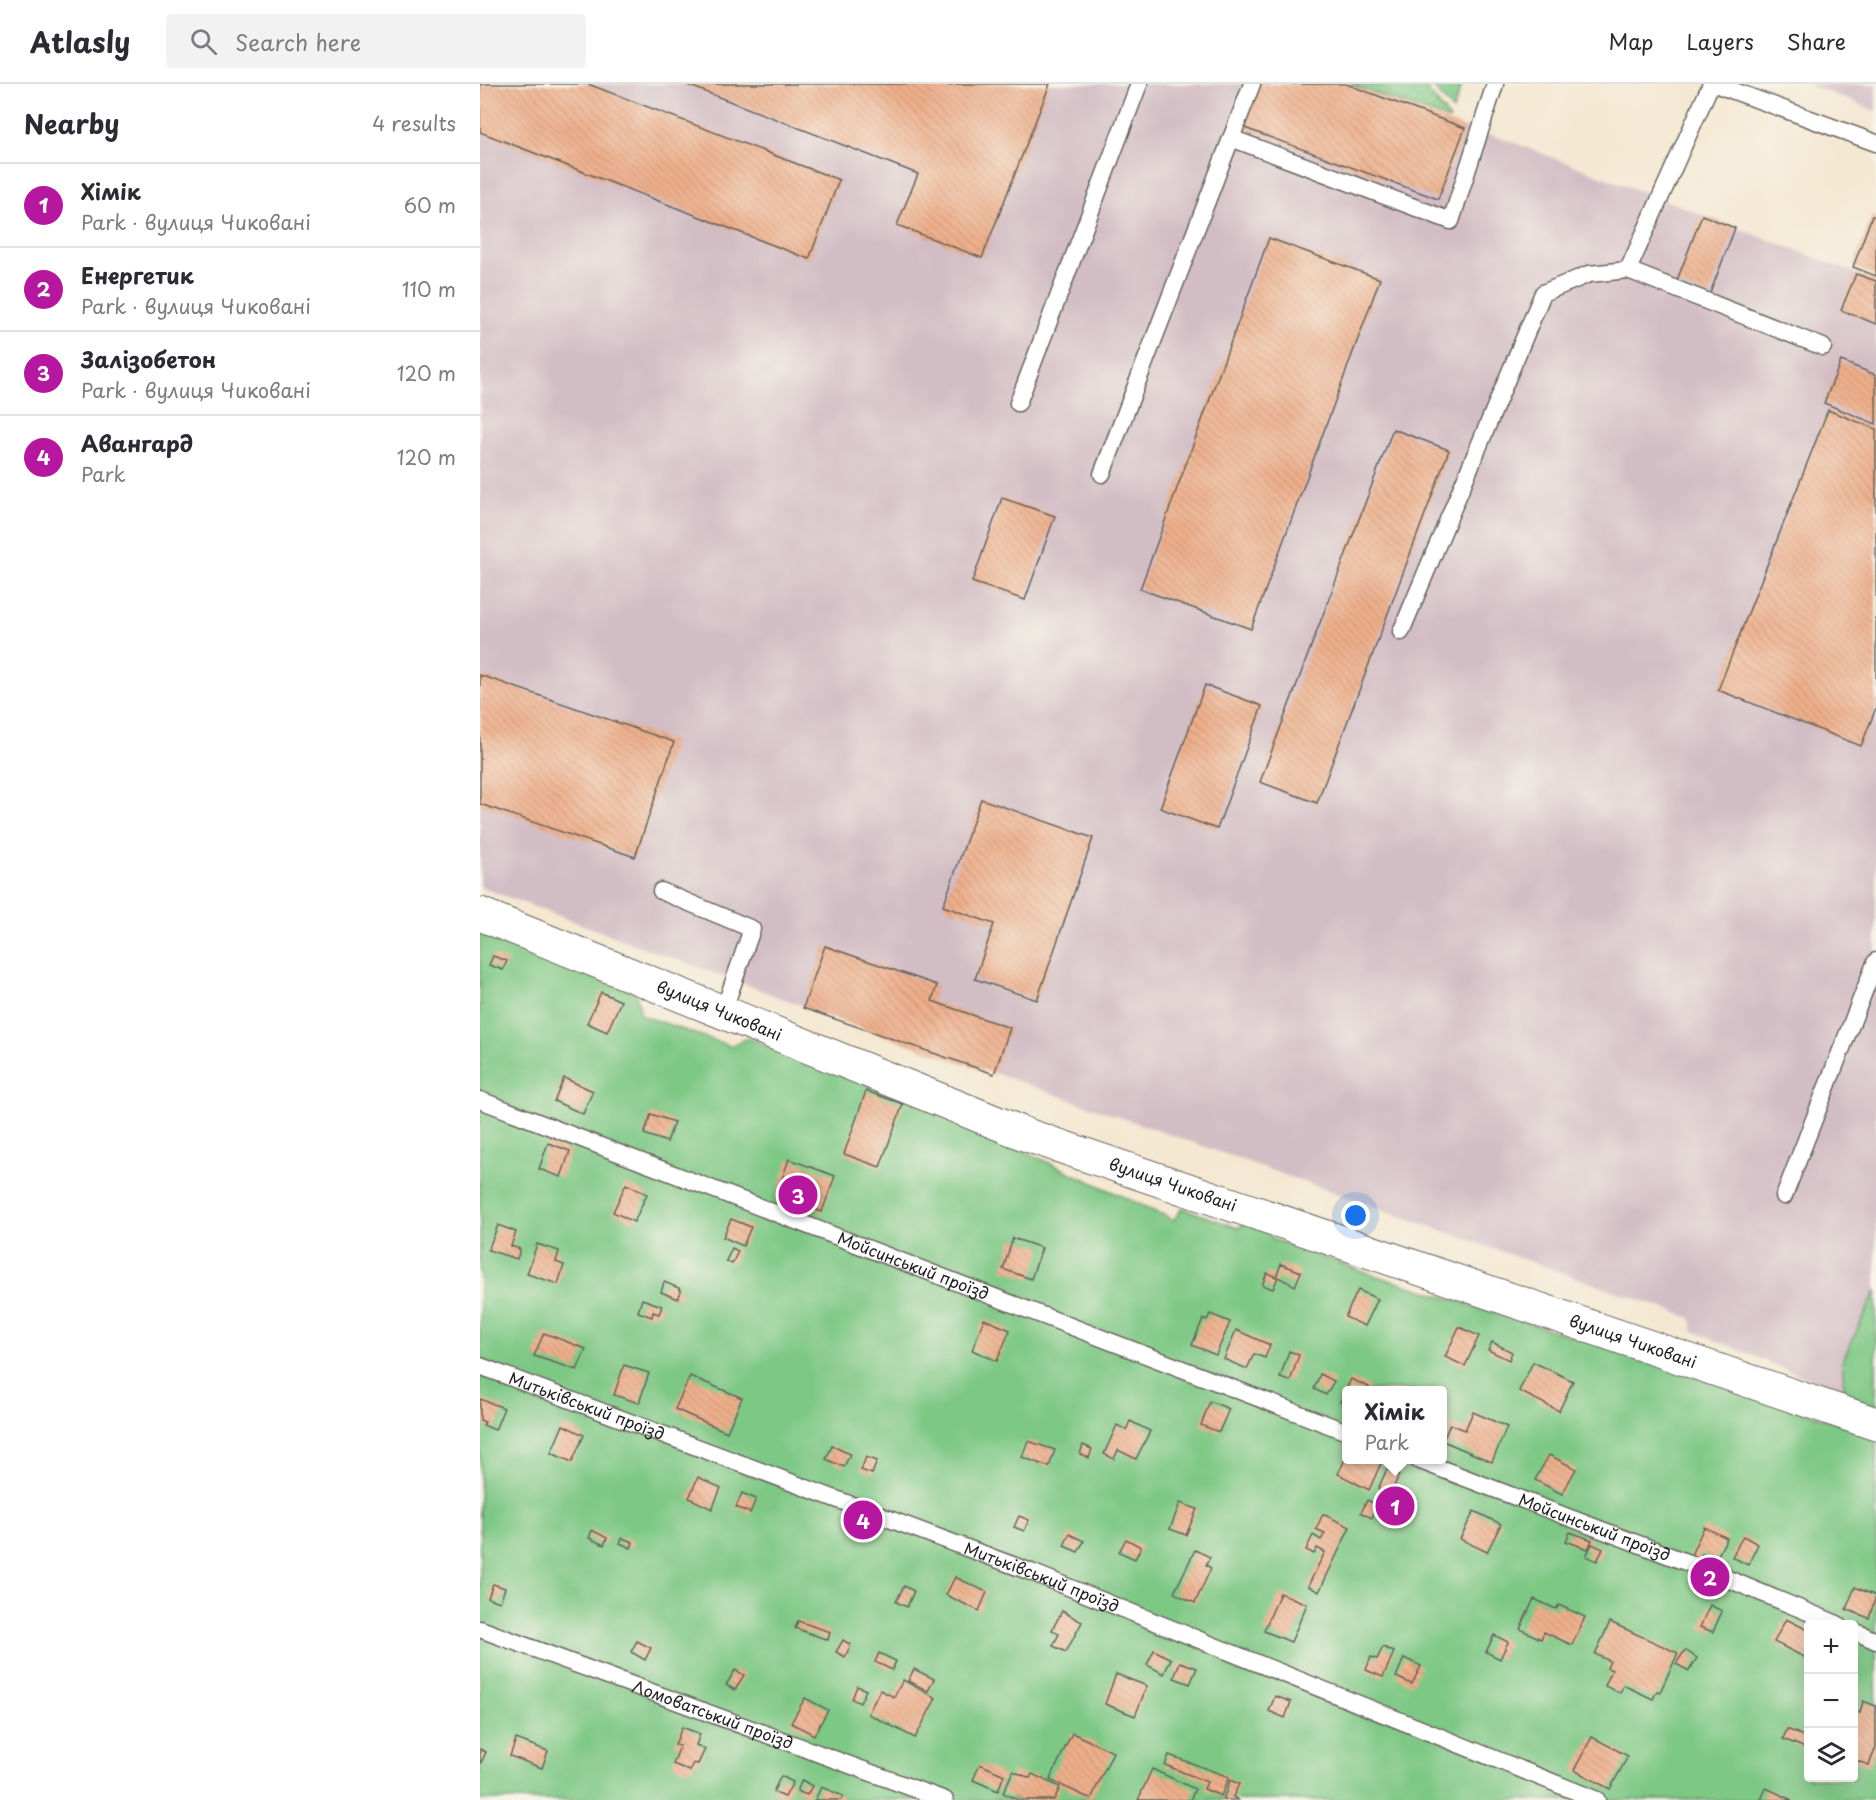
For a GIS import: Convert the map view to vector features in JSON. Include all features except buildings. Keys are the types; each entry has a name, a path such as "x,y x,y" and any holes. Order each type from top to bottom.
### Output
{"street":[{"name":"вулиця Чиковані","path":"480,914 1027,1135 1876,1424"}],"lane":[{"path":"1018,403 1139,84"},
{"path":"1102,474 1252,84"},
{"path":"1231,138 1451,221 1495,84"},
{"path":"1628,270 1713,84 1876,143"},
{"path":"1401,632 1543,293 1589,274 1628,270 1823,348"},
{"path":"661,891 752,929 723,1012"},
{"path":"1784,1196 1876,961"},
{"name":"Мойсинський проїзд","path":"480,1100 1342,1430"},
{"name":"Митьківський проїзд","path":"480,1366 1031,1572 1597,1800"},
{"name":"Мойсинський проїзд","path":"1428,1464 1827,1620"},
{"name":"Ломоватський проїзд","path":"480,1629 945,1800"},
{"path":"1858,1633 1876,1641"}],"shaded area":[{"path":"480,84 1316,84 1507,140 1876,281 1876,1291 1842,1362 1845,1394 1693,1331 1691,1318 787,1000 480,887"},
{"path":"1807,84 1876,84 1876,111"}],"green space":[{"path":"1349,84 1423,84 1450,119 1447,119"},
{"path":"1431,84 1462,84 1453,111"},
{"path":"480,932 636,993 641,1015 730,1046 747,1038 914,1101 1174,1220 1182,1208 1238,1228 1246,1223 1271,1233 1272,1239 1364,1272 1645,1359 1876,1436 1876,1800 480,1800"},
{"path":"1876,1291 1876,1406 1845,1394 1842,1362"}],"place":[{"name":"Залізобетон","path":"798,1195"},
{"name":"Хімік","path":"1395,1506"},
{"name":"Авангард","path":"863,1520"},
{"name":"Енергетик","path":"1710,1577"}]}
